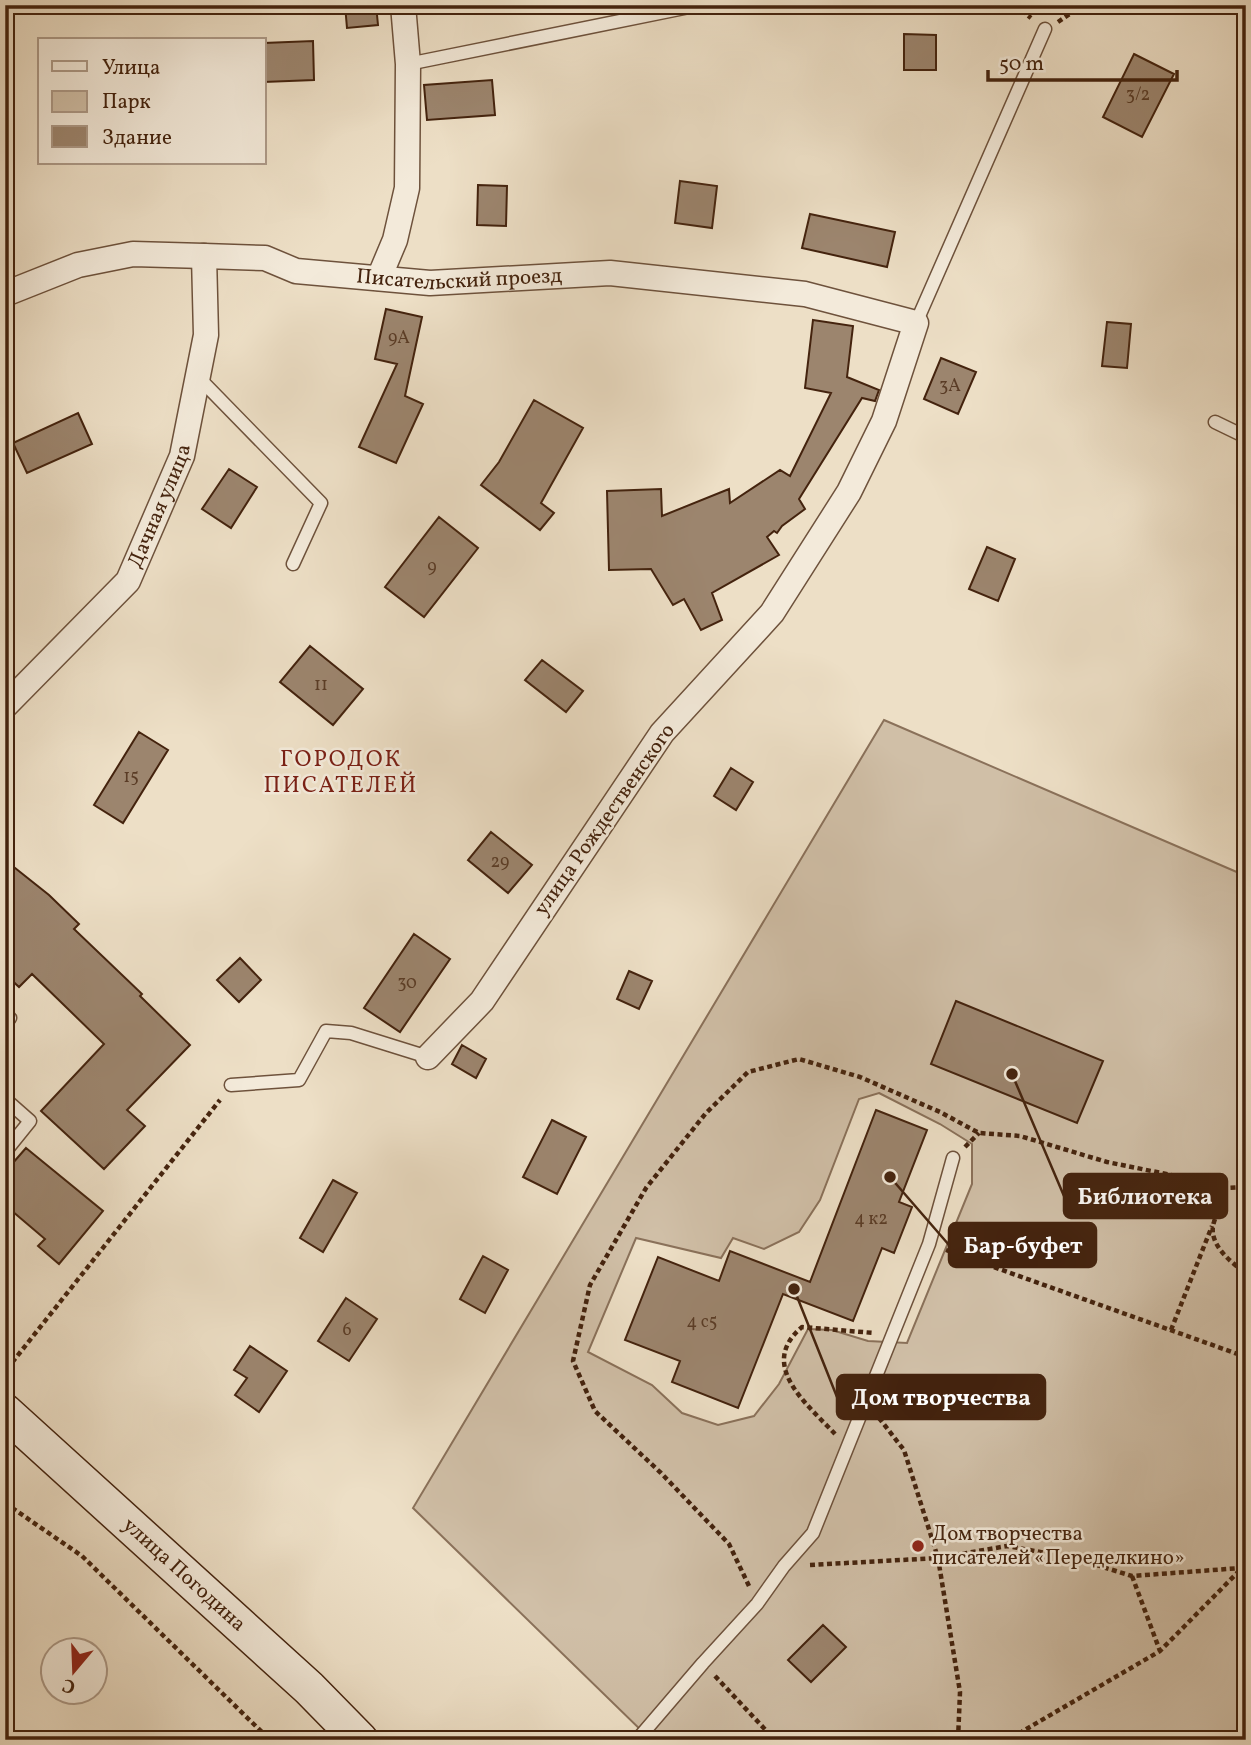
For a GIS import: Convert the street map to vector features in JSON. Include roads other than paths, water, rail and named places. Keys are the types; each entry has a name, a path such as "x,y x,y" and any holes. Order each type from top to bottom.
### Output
{"main road":[{"name":"улица Погодина","path":"5,1412 309,1688 360,1740"}],"street":[{"path":"379,278 395,240 407,188 408,64 402,5"},
{"name":"Писательский проезд","path":"5,294 78,265 133,254 204,256 265,258 296,271 430,283 610,273 804,294 916,323"},
{"name":"Дачная улица","path":"5,706 128,581 182,456 206,335 204,256"},
{"name":"улица Рождественского","path":"428,1057 481,1001 662,733 772,613 849,492 884,421 916,323"}],"lane":[{"path":"408,64 699,5"},
{"path":"916,323 1045,30"},
{"path":"198,376 321,503 293,564"},
{"path":"1215,422 1246,437"},
{"path":"231,1085 299,1080 326,1031 351,1032 428,1057"},
{"path":"5,1099 30,1121 5,1152"},
{"path":"638,1740 703,1662 757,1604 784,1566 813,1533 929,1244 953,1158"}],"place":[{"name":"Библиотека","path":"1012,1074"},
{"name":"Бар-буфет","path":"890,1177"},
{"name":"Дом творчества","path":"794,1289"},
{"name":"Дом творчества писателей «Переделкино»","path":"918,1546"}],"district":[{"name":"ГОРОДОК ПИСАТЕЛЕЙ","path":"341,773"}]}
